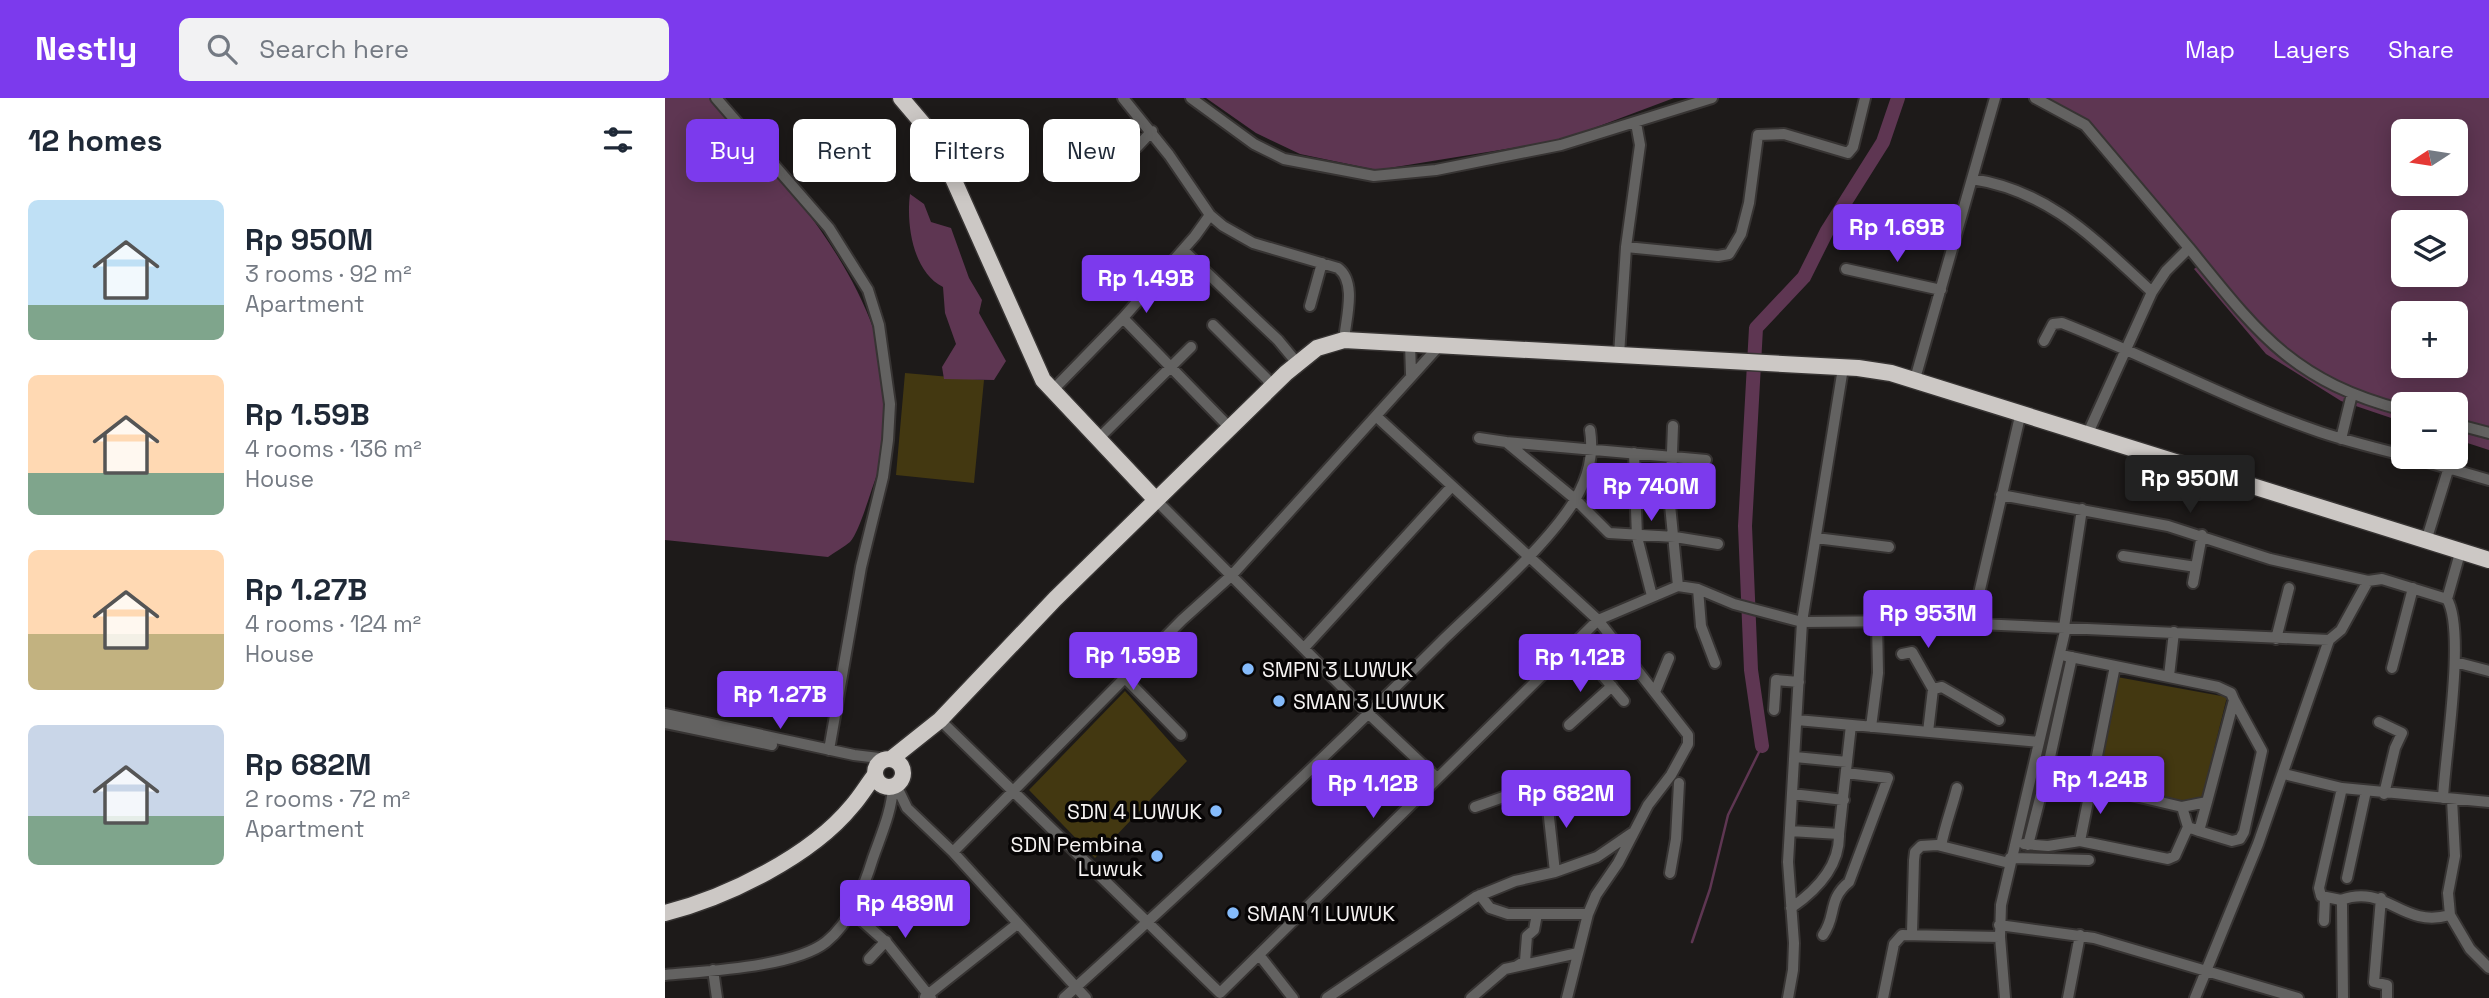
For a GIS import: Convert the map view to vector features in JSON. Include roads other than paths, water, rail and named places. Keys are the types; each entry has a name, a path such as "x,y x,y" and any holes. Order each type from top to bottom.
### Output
{"highway":[{"path":"901,98 935,138 1029,351 1052,391 1156,500"},
{"path":"889,759 940,720 974,680 1297,363 1317,348 1344,340 1873,370 2021,412 2489,560"},
{"path":"665,913 683,909 778,865 817,839 853,806 888,780 922,736"},
{"path":"888,780 899,763 889,759"}],"street":[{"path":"716,98 829,228 868,290 879,325 890,404 888,440 883,477 861,567 829,750"},
{"path":"1123,98 1152,131 1210,215 1240,238 1338,268 1347,280 1349,298 1344,340"},
{"path":"1191,98 1254,144 1284,159 1374,176 1471,164 1561,145 1712,98"},
{"path":"1626,247 1718,256 1728,254 1741,234 1749,203 1758,135 1784,134 1847,153 1853,147 1865,98"},
{"path":"1915,380 1995,98"},
{"path":"2035,98 2085,125 2273,347 2322,380 2352,394 2391,406"},
{"path":"1619,355 1626,247 1640,145 1636,123"},
{"path":"1140,144 1152,131"},
{"path":"1972,178 2013,187 2057,210 2152,292"},
{"path":"1052,391 1123,318 1210,215"},
{"path":"2088,433 2152,292 2166,271 2189,248"},
{"path":"1183,250 1278,340 1297,363"},
{"path":"1310,306 1322,263"},
{"path":"1846,269 1941,290"},
{"path":"1123,318 1229,427"},
{"path":"2044,341 2053,324 2062,323 2125,347 2238,400 2341,439 2391,452"},
{"path":"1213,325 1268,379 1271,387"},
{"path":"1410,343 1411,374"},
{"path":"953,852 1125,678 1232,575 1281,517 1440,345"},
{"path":"1097,440 1191,347"},
{"path":"1788,998 1793,970 1788,862 1802,622 1843,368"},
{"path":"2341,439 2352,394"},
{"path":"1972,624 2021,412"},
{"path":"1376,416 1598,620 1689,738 1679,782 1676,839 1670,873"},
{"path":"1673,426 1671,527 1675,537 1678,586"},
{"path":"2468,427 2489,433"},
{"path":"1064,998 1369,714 1527,556 1575,499 1587,477 1592,448 1590,430"},
{"path":"1479,438 1706,460"},
{"path":"1506,442 1575,499 1609,533 1637,537 1675,537 1718,544"},
{"path":"1634,453 1637,537 1652,596"},
{"path":"2425,541 2448,469"},
{"path":"2455,469 2489,480"},
{"path":"1305,647 1452,486"},
{"path":"2001,495 2202,535 2270,559 2368,581 2382,579 2447,599 2454,611 2455,662 2447,799 2455,856 2448,893 2450,915 2476,958 2489,968"},
{"path":"1156,500 1369,714 1437,778"},
{"path":"2028,845 2046,775 2066,656 2065,627 2081,509"},
{"path":"2193,583 2202,535"},
{"path":"1816,538 1889,547"},
{"path":"2447,599 2460,553"},
{"path":"2123,556 2196,567"},
{"path":"2195,998 2284,774 2329,640 2341,631 2368,581"},
{"path":"940,720 1014,790 1217,995 1260,956 1598,620 1678,586 1698,589 1734,604 1802,622 1877,621 2065,627 2329,640"},
{"path":"2276,639 2290,588"},
{"path":"2392,668 2413,588"},
{"path":"1698,589 1701,626 1715,663"},
{"path":"1871,727 1878,673 1877,621"},
{"path":"2169,676 2174,632"},
{"path":"1621,648 1598,670 1624,701"},
{"path":"1902,654 1912,652 1933,689 1927,732"},
{"path":"2066,656 2169,676 2218,687 2231,693 2258,740 2263,755 2244,832 2240,839 2232,841 2188,827"},
{"path":"2005,998 1999,925 2010,860 2039,742 2066,656"},
{"path":"1655,692 1669,658"},
{"path":"2455,662 2489,671"},
{"path":"2080,841 2115,666"},
{"path":"1125,678 1181,735"},
{"path":"1774,710 1776,680 1799,682"},
{"path":"1569,725 1612,686"},
{"path":"1933,689 1942,687 1999,720"},
{"path":"2199,831 2234,700"},
{"path":"665,714 829,750 889,759"},
{"path":"1797,720 2039,742"},
{"path":"2379,722 2402,733 2395,748 2384,794"},
{"path":"665,723 863,763 888,780 904,804 953,852 1016,925 1086,998"},
{"path":"1791,908 1832,867 1839,853 1851,725"},
{"path":"1795,757 1888,778 1850,882 1838,891 1832,906 1830,926 1823,935"},
{"path":"2284,774 2342,788 2384,794 2489,802"},
{"path":"2046,775 2182,807 2207,802"},
{"path":"665,975 713,970 806,953 834,935 851,911 870,868 890,810 888,780"},
{"path":"1327,998 1438,920 1480,895 1515,881 1555,872 1597,857 1633,832 1679,782"},
{"path":"1475,807 1509,795 1512,797 1542,783 1546,790 1555,872"},
{"path":"1941,846 1957,788"},
{"path":"2324,920 2325,898 2319,888 2342,788"},
{"path":"2347,878 2366,791"},
{"path":"1792,794 1844,800"},
{"path":"2014,842 2047,846 2080,841 2168,859 2175,856 2188,827 2182,807"},
{"path":"1790,831 1839,834"},
{"path":"1567,998 1588,915 1633,832"},
{"path":"1912,933 1915,852 1928,844 2010,860 2089,860"},
{"path":"1480,895 1496,911 1588,915"},
{"path":"2325,898 2381,898 2413,917 2431,920 2450,915"},
{"path":"2381,898 2374,982 2387,985 2387,998"},
{"path":"2341,900 2343,998"},
{"path":"851,911 886,941 928,997 1016,925"},
{"path":"1471,998 1496,976 1525,961 1527,936 1534,930 1537,914"},
{"path":"1999,925 2080,935 2206,971 2266,994 2298,998"},
{"path":"1883,998 1894,944 1902,934 2000,937"},
{"path":"2068,998 2080,935"},
{"path":"869,960 886,941"},
{"path":"1516,967 1578,953"},
{"path":"1260,956 1293,998"},
{"path":"713,970 717,998"}],"waterway":[{"path":"1762,746 1751,670 1745,526 1756,328 1804,277 1827,231 1883,142 1898,98"},
{"path":"1692,942 1710,889 1728,815 1762,746"}],"place":[{"name":"SMPN 3 LUWUK","path":"1248,669"},
{"name":"SMAN 3 LUWUK","path":"1279,701"},
{"name":"SDN 4 LUWUK","path":"1216,811"},
{"name":"SDN Pembina Luwuk","path":"1157,856"},
{"name":"SMAN 1 LUWUK","path":"1233,913"}]}
